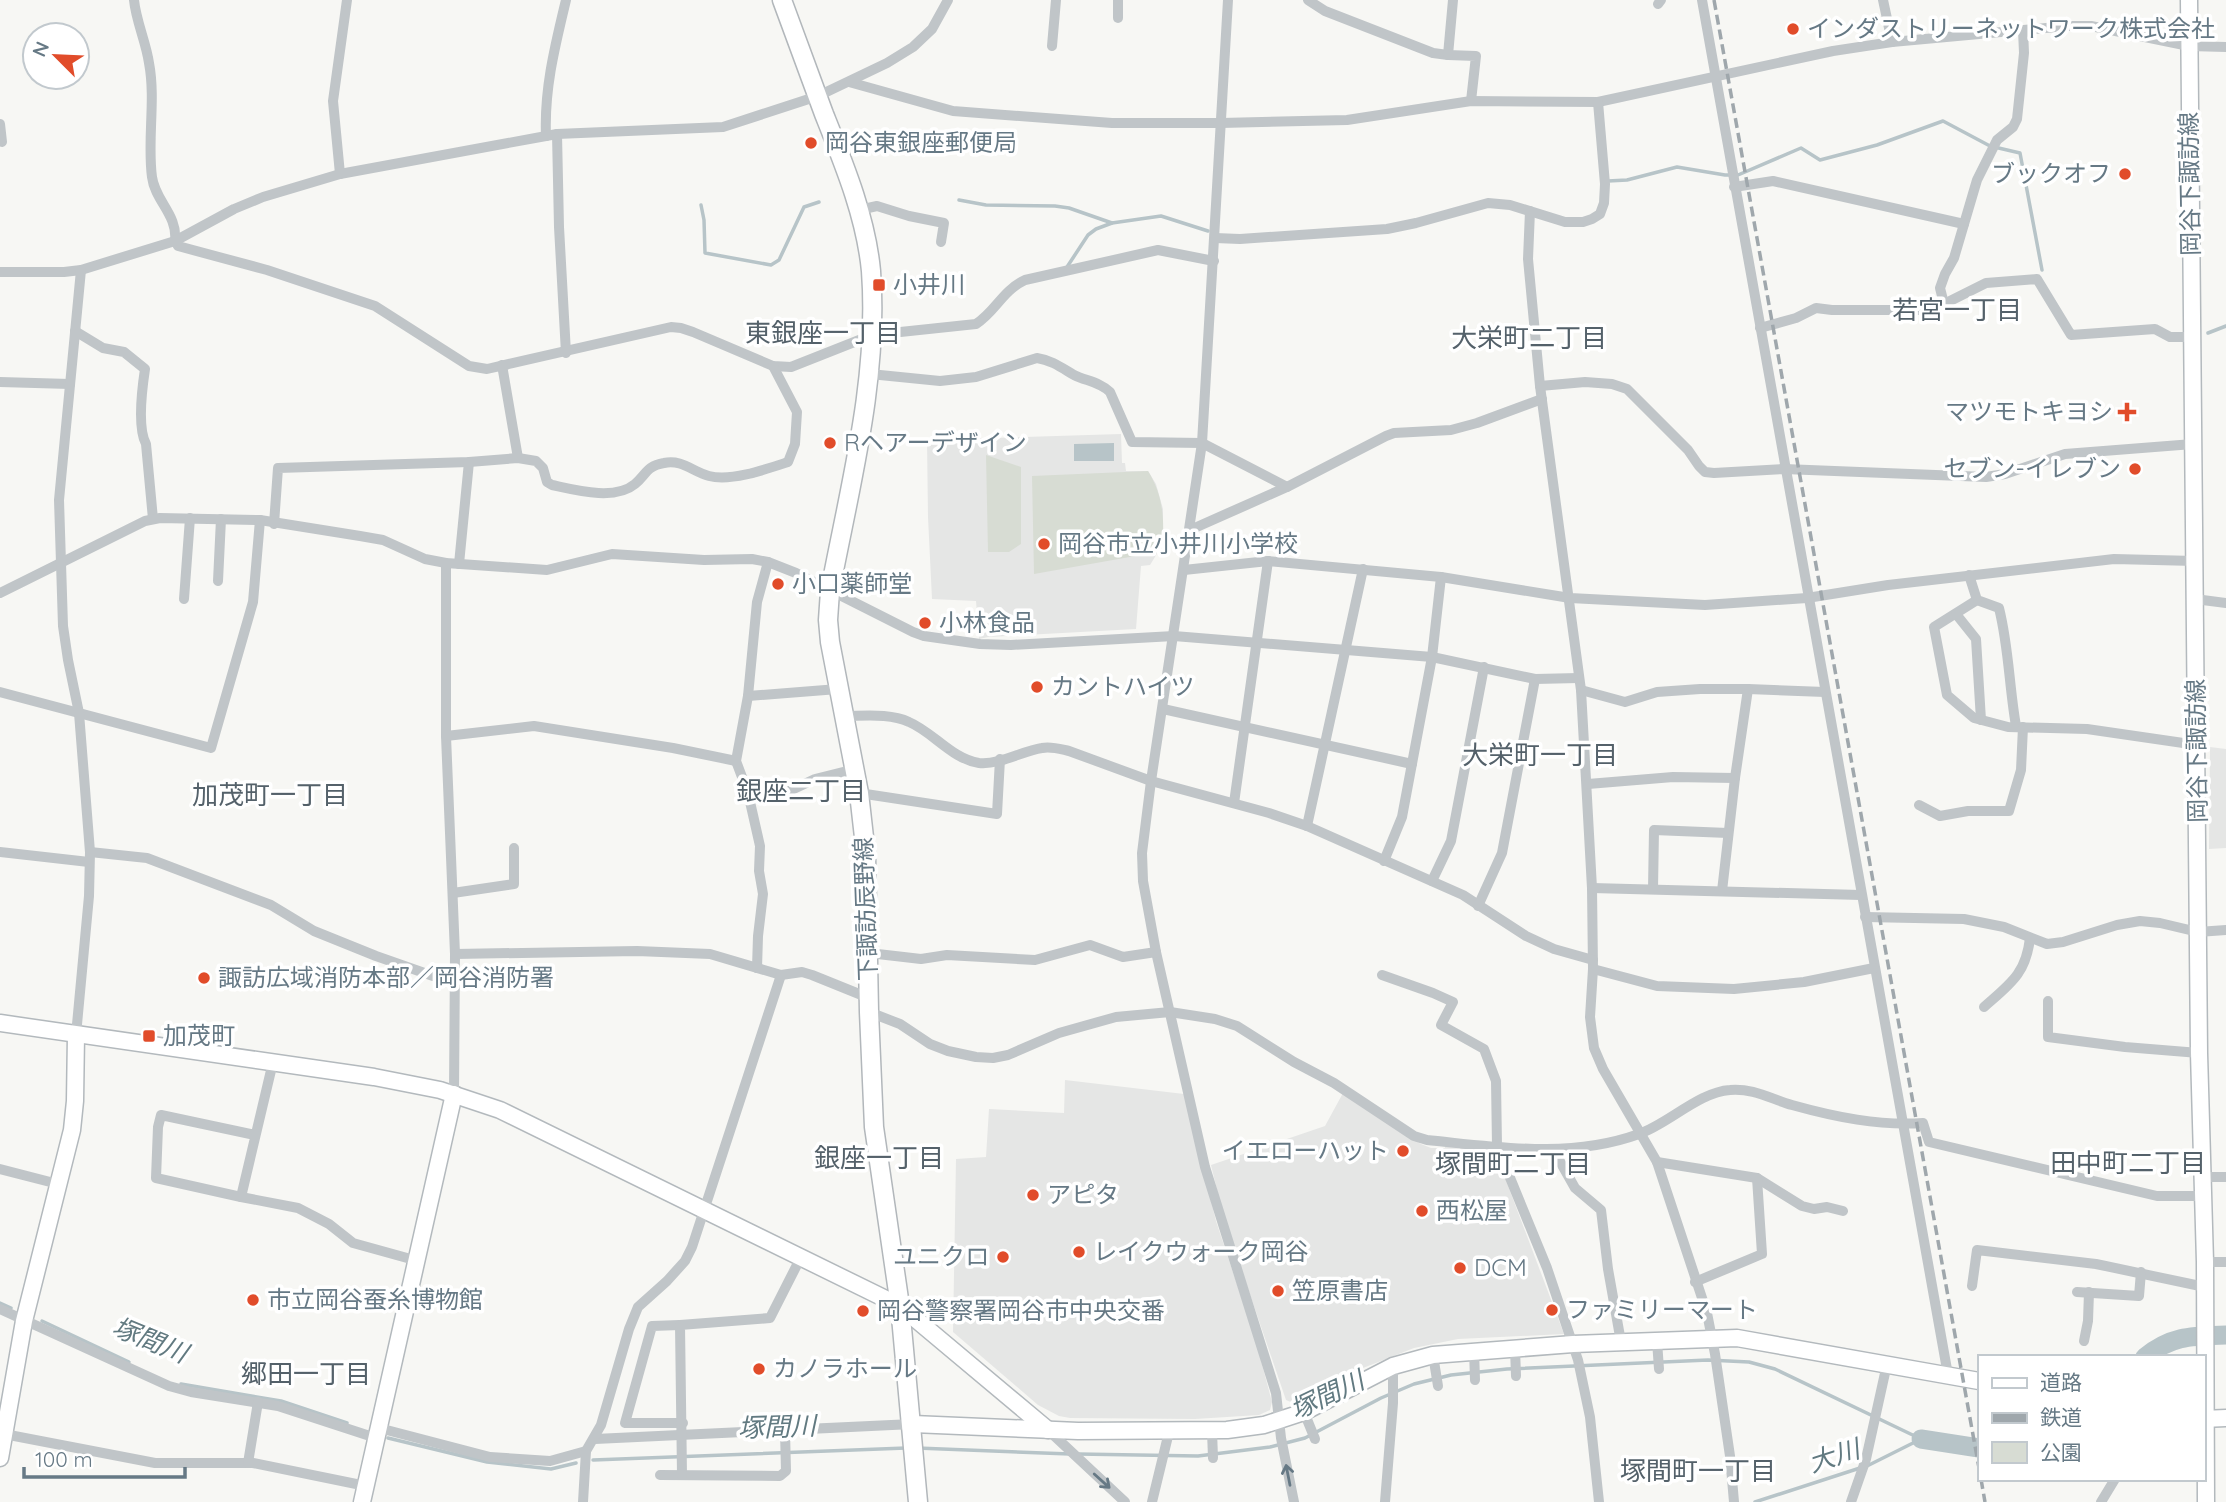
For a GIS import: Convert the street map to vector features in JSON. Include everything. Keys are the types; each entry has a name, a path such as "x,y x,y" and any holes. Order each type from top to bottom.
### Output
{"main road":[{"name":"下諏訪辰野線","path":"782,0 859,210 870,269 870,374 830,590 828,620 838,690 859,793 866,855 874,1127 900,1306 913,1424 918,1502"}],"street":[{"path":"134,0 150,65 152,178 158,198 170,212 178,246 267,270 375,306 469,366 487,369 671,327 681,328 774,366 791,367 872,335 976,324 1009,289 1026,280 1158,250 1214,261"},
{"path":"340,174 333,101 346,0"},
{"path":"566,0 550,66 545,106 551,135 559,226 566,352"},
{"path":"0,272 81,270 175,241 243,205 340,174 551,135 723,127 818,96 913,47 932,29 948,0"},
{"path":"1052,46 1056,0"},
{"path":"1118,0 1118,18"},
{"path":"1228,0 1202,443 1142,853 1143,881 1156,952 1205,1167 1276,1392 1282,1443 1294,1502"},
{"path":"1308,0 1325,12 1433,53 1476,56 1471,101"},
{"path":"1448,55 1453,0"},
{"path":"1702,0 1948,1375"},
{"path":"1882,0 1892,43"},
{"name":"岡谷下諏訪線","path":"2189,0 2199,1053 2204,1196 2205,1355"},
{"path":"849,82 953,111 1112,122 1347,120 1471,101 1598,102 1833,51 2068,26 2091,26 2189,46 2226,47"},
{"path":"1944,304 1940,288 1954,258 1977,180 1997,140 2013,127 2017,119 2024,30"},
{"path":"1216,238 1240,239 1387,229 1488,202 1500,202 1556,220 1575,223 1592,219 1600,214 1604,203 1605,184 1598,102"},
{"path":"0,124 2,142"},
{"path":"1734,187 1773,181 1964,224"},
{"path":"859,210 877,206 944,223 941,242"},
{"path":"1530,211 1528,259 1540,386 1581,690 1592,888 1593,965 1590,1017 1594,1048 1602,1069 1657,1162 1707,1313 1734,1482 1734,1502"},
{"path":"0,1458 24,1321 72,1130 76,1035 89,896 90,857 79,713 63,626 59,500 81,270"},
{"path":"1760,328 1796,318 1816,308 1920,310 1944,304 1986,283 2037,279 2071,335 2155,329 2170,337 2192,337"},
{"path":"75,331 103,348 124,352 145,369 140,401 141,435 146,444 153,519"},
{"path":"870,374 940,381 976,377 1037,358 1046,360 1110,392 1132,442 1202,443 1287,487"},
{"path":"502,365 519,458"},
{"path":"274,524 278,468 519,458 536,461 543,468 547,482 552,485 590,493 626,490 637,483 647,468 665,462 684,464 710,476 727,476 753,473 788,462 795,444 797,411 774,366"},
{"path":"0,382 70,384"},
{"path":"1540,386 1585,382 1612,384 1627,389 1688,450 1706,472 1784,469 1986,477 2005,474 2064,454 2193,444"},
{"path":"1190,530 1287,487 1385,436 1394,433 1451,430 1476,424 1542,399"},
{"path":"459,564 470,462"},
{"path":"184,599 190,518"},
{"path":"0,593 117,533 153,519 260,520 383,540 425,559 446,563 548,570 612,554 704,560 752,559 768,562 830,590 913,632 980,644 1047,644 1174,636 1432,657 1535,679 1579,678"},
{"path":"218,581 221,519"},
{"path":"0,692 211,748 253,602 260,520"},
{"path":"1184,570 1268,561 1441,577 1570,598 1705,605 1807,598 1969,575 2114,559 2195,561"},
{"path":"1234,803 1268,561"},
{"path":"757,968 763,894 759,871 760,846 748,793 737,761 748,696 757,601 768,562"},
{"path":"4,1434 155,1463 248,1463 364,1494 454,1094 455,954 446,736 446,563"},
{"path":"1307,826 1363,569"},
{"path":"1969,575 1977,600"},
{"path":"1384,861 1402,817 1432,657 1441,577"},
{"path":"2195,599 2226,603"},
{"path":"1977,600 1934,627 1947,695 1974,718 2008,727 2118,732 2197,745"},
{"path":"1919,805 1940,816 1968,811 2009,811 2021,770 2019,726 2012,701 2007,639 1999,608 1977,600"},
{"path":"1956,614 1976,639 1981,720"},
{"path":"1432,881 1451,841 1484,667"},
{"path":"1478,906 1502,853 1535,679"},
{"path":"1581,690 1625,702 1657,692 1700,689 1825,692"},
{"path":"1722,891 1748,689"},
{"path":"748,696 838,690"},
{"path":"1163,709 1412,764"},
{"path":"844,716 887,716 908,721 967,759 980,763 1043,747 1055,747 1152,781 1307,826 1463,895 1526,936 1554,949 1657,986 1734,989 1804,982 1874,968"},
{"path":"446,736 534,726 737,761"},
{"path":"859,793 996,814 1000,760"},
{"path":"748,793 785,793 815,779 855,769"},
{"path":"1588,784 1673,777 1735,778"},
{"path":"1653,889 1654,830 1728,833"},
{"path":"453,893 514,884 514,848"},
{"path":"0,852 147,858 271,905 314,931 376,956 433,976 454,972"},
{"path":"1592,888 1861,895"},
{"path":"1865,918 1964,919 2004,927 2047,944 2140,921 2198,932 2226,930"},
{"path":"1984,1007 2010,984 2027,959 2030,938"},
{"path":"869,953 921,959 947,955 1035,960 1090,945 1124,957 1156,952"},
{"path":"455,954 672,951 710,954 781,975 802,972 812,975 869,1005 930,1044 948,1051 993,1058 1008,1055 1059,1033 1116,1017 1170,1012 1216,1019 1237,1026 1294,1062 1334,1083 1414,1136 1427,1140 1527,1150 1592,1145 1640,1134 1711,1095 1728,1090 1753,1090 1788,1104 1827,1114 1902,1125 1923,1123 1928,1142 2157,1196 2204,1196"},
{"path":"583,1502 586,1451 595,1438 629,1329 638,1307 685,1261 692,1247 781,975"},
{"path":"1382,975 1453,1002 1441,1025 1484,1049 1496,1081 1497,1146 1547,1268 1576,1352 1590,1417 1599,1502"},
{"path":"2048,1001 2048,1037 2199,1053"},
{"path":"0,1023 401,1082 454,1094 500,1110 900,1306 1048,1430 1125,1502"},
{"path":"241,1197 273,1062"},
{"path":"255,1135 161,1115 156,1178 298,1208 329,1224 353,1242 418,1261"},
{"path":"1553,1149 1575,1188 1601,1210 1621,1342"},
{"path":"1657,1162 1758,1178 1802,1206 1843,1211"},
{"path":"0,1170 58,1184"},
{"path":"2203,1177 2226,1177"},
{"path":"1695,1282 1762,1254 1758,1178"},
{"path":"1972,1286 1977,1250 2096,1264 2205,1287"},
{"path":"683,1423 625,1423 652,1326 770,1318 802,1256"},
{"path":"2205,1262 2226,1262"},
{"path":"2084,1341 2088,1321 2083,1292 2139,1296 2141,1272"},
{"path":"0,1309 169,1386 191,1392 278,1406 377,1433 490,1457 550,1461 586,1451"},
{"path":"680,1325 682,1469"},
{"path":"595,1438 913,1424 1048,1430 1168,1440 1212,1438 1280,1420 1306,1418 1393,1366 1474,1357 1576,1352 1621,1342 1658,1356 1714,1346 1737,1338 1978,1381"},
{"path":"1515,1356 1516,1376"},
{"path":"1474,1357 1475,1380"},
{"path":"1434,1362 1438,1386"},
{"path":"1851,1502 1866,1459 1887,1364"},
{"path":"1385,1502 1393,1366"},
{"path":"248,1463 258,1402"},
{"path":"1306,1418 1315,1438"},
{"path":"2205,1419 2226,1418"},
{"path":"660,1475 682,1469 780,1476 786,1471 785,1431"},
{"path":"1212,1438 1213,1458"},
{"path":"1152,1502 1168,1440"},
{"name":"岡谷下諏訪線","path":"2205,1460 2206,1502"},
{"path":"2101,1502 2114,1481"}],"shaded area":[{"name":"岡谷市立小井川小学校","path":"1121,434 1122,463 1125,463 1126,471 1148,471 1156,484 1163,509 1163,536 1160,536 1158,552 1150,565 1141,566 1136,629 979,639 976,601 932,599 927,440"},
{"path":"1114,443 1114,461 1074,461 1074,444"},
{"path":"2210,747 2226,749 2226,848 2209,849"},
{"path":"1065,1080 1184,1094 1216,1221 1256,1342 1272,1402 1270,1410 1259,1415 1195,1419 1059,1416 1038,1405 953,1332 956,1159 986,1157 989,1109 1064,1113"},
{"path":"1343,1093 1431,1148 1445,1146 1492,1150 1496,1154 1564,1334 1458,1339 1414,1348 1363,1368 1293,1403 1286,1400 1223,1215 1211,1165 1325,1126"}],"green space":[{"path":"986,455 1021,467 1021,544 1009,552 988,552"},
{"path":"1148,471 1159,494 1162,510 1163,536 1160,536 1158,552 1034,574 1032,476"}],"waterway":[{"path":"1608,181 1627,180 1677,167 1738,175 1801,148 1820,160 1877,145 1943,121 1990,146 2020,153 2042,270"},
{"path":"959,200 986,205 1069,208 1112,223"},
{"path":"701,205 705,253 771,265 779,260 804,207 819,202"},
{"path":"1067,267 1088,235 1112,223 1161,216 1208,231"},
{"path":"2208,333 2226,326"},
{"name":"塚間川","path":"0,1303 11,1308"},
{"name":"塚間川","path":"42,1321 129,1362"},
{"name":"塚間川","path":"2148,1355 2174,1341 2226,1335"},
{"name":"塚間川","path":"1078,1454 1198,1456 1270,1447 1305,1438 1381,1398 1414,1384 1451,1375 1507,1369 1708,1360 1749,1362 1775,1369 1921,1439"},
{"name":"塚間川","path":"181,1384 281,1401 347,1423"},
{"name":"塚間川","path":"388,1438 487,1462 551,1469 576,1463"},
{"name":"大川","path":"1867,1466 1921,1439"},
{"name":"塚間川","path":"1921,1439 1978,1448"},
{"name":"塚間川","path":"593,1460 906,1448"},
{"name":"塚間川","path":"917,1448 1070,1454"},
{"name":"大川","path":"1755,1502 1860,1468"}],"railway":[{"path":"1714,0 1978,1462"},
{"path":"1981,1481 1985,1502"}],"place":[{"name":"インダストリーネットワーク株式会社","path":"1793,29"},
{"name":"岡谷東銀座郵便局","path":"811,143"},
{"name":"ブックオフ","path":"2125,174"},
{"name":"小井川","path":"879,285"},
{"name":"マツモトキヨシ","path":"2127,412"},
{"name":"Rヘアーデザイン","path":"830,443"},
{"name":"セブン-イレブン","path":"2135,469"},
{"name":"岡谷市立小井川小学校","path":"1044,544"},
{"name":"小口薬師堂","path":"778,584"},
{"name":"小林食品","path":"925,623"},
{"name":"カントハイツ","path":"1037,687"},
{"name":"諏訪広域消防本部／岡谷消防署","path":"204,978"},
{"name":"加茂町","path":"149,1036"},
{"name":"イエローハット","path":"1403,1151"},
{"name":"アピタ","path":"1033,1195"},
{"name":"西松屋","path":"1422,1211"},
{"name":"レイクウォーク岡谷","path":"1079,1252"},
{"name":"ユニクロ","path":"1003,1257"},
{"name":"DCM","path":"1460,1268"},
{"name":"笠原書店","path":"1278,1291"},
{"name":"市立岡谷蚕糸博物館","path":"253,1300"},
{"name":"ファミリーマート","path":"1552,1310"},
{"name":"岡谷警察署岡谷市中央交番","path":"863,1311"},
{"name":"カノラホール","path":"759,1369"}],"district":[{"name":"若宮一丁目","path":"1957,310"},
{"name":"東銀座一丁目","path":"823,333"},
{"name":"大栄町二丁目","path":"1529,338"},
{"name":"大栄町一丁目","path":"1540,755"},
{"name":"銀座二丁目","path":"801,791"},
{"name":"加茂町一丁目","path":"270,795"},
{"name":"銀座一丁目","path":"879,1158"},
{"name":"田中町二丁目","path":"2128,1163"},
{"name":"塚間町二丁目","path":"1513,1164"},
{"name":"郷田一丁目","path":"306,1374"},
{"name":"塚間町一丁目","path":"1698,1471"}]}
